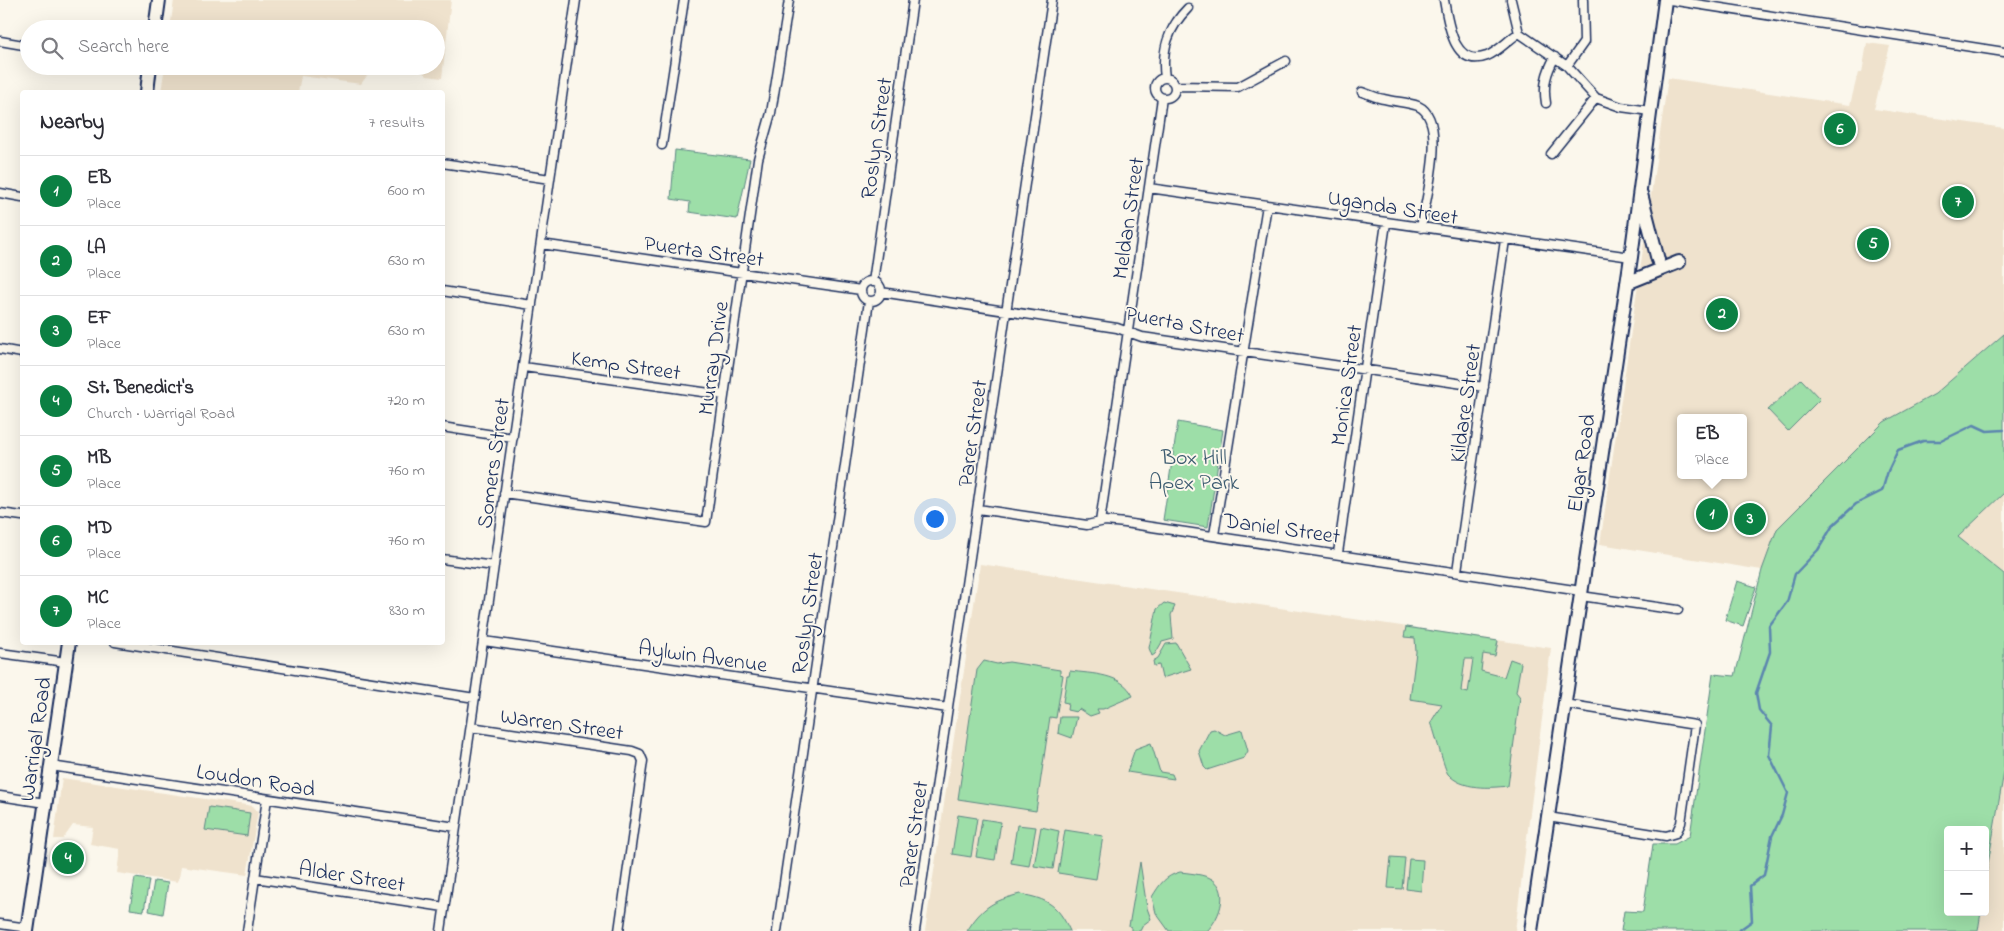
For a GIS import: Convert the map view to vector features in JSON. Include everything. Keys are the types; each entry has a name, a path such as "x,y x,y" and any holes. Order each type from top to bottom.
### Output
{"main road":[{"path":"156,20 159,0"},
{"name":"Elgar Road","path":"1531,931 1630,257 1665,0"},
{"path":"147,90 149,75"},
{"path":"1639,190 1658,260"},
{"path":"1626,283 1679,262"},
{"name":"Warrigal Road","path":"28,929 69,645"}],"street":[{"name":"Somers Street","path":"441,931 576,0"},
{"path":"662,145 684,0"},
{"name":"Murray Drive","path":"504,493 706,522 758,159 772,113 789,0"},
{"name":"Roslyn Street","path":"873,282 912,0"},
{"name":"Parer Street","path":"915,931 1052,0"},
{"path":"1444,0 1450,32 1456,46 1464,54 1476,57 1487,56 1519,33"},
{"path":"1511,0 1519,33 1567,66 1596,98 1621,106 1650,111"},
{"path":"1567,66 1584,42 1583,0"},
{"path":"1670,0 2004,52"},
{"path":"1165,78 1163,56 1168,35 1176,20 1188,8"},
{"path":"0,41 20,44"},
{"path":"1546,103 1544,91 1546,73 1555,58"},
{"path":"1176,86 1238,87 1286,62"},
{"path":"1171,79 1176,86 1172,96 1162,98 1156,94 1155,87 1158,80 1171,79"},
{"path":"1362,92 1382,99 1417,106 1427,111 1433,123 1433,155 1421,228"},
{"name":"Meldan Street","path":"1100,522 1162,98"},
{"path":"1550,154 1596,98"},
{"path":"445,163 550,179"},
{"name":"Uganda Street","path":"1150,188 1630,257"},
{"path":"0,193 20,197"},
{"path":"1214,535 1267,205"},
{"name":"Monica Street","path":"1338,553 1386,223"},
{"name":"Kildare Street","path":"1457,571 1505,240"},
{"name":"Puerta Street","path":"541,244 861,290"},
{"path":"867,282 873,282 880,286 881,292 876,300 869,301 862,296 861,290 867,282"},
{"path":"445,291 532,305"},
{"name":"Puerta Street","path":"881,292 1117,328 1142,337 1484,387"},
{"name":"Roslyn Street","path":"777,931 869,301"},
{"path":"0,349 20,353"},
{"name":"Kemp Street","path":"524,367 724,395"},
{"path":"445,427 513,438"},
{"name":"Daniel Street","path":"978,510 1087,525 1100,522 1125,522 1457,571 1678,610"},
{"path":"0,512 20,516"},
{"path":"445,559 494,566"},
{"name":"Aylwin Avenue","path":"484,641 948,708"},
{"path":"134,645 475,698"},
{"path":"0,653 66,662"},
{"path":"1548,817 1666,836 1676,833 1681,823 1695,725 1565,704"},
{"name":"Warren Street","path":"471,727 632,751 640,754 643,761 618,931"},
{"name":"Loudon Road","path":"51,766 456,827"},
{"path":"0,796 45,803"},
{"path":"247,931 267,799"},
{"name":"Alder Street","path":"255,878 444,907"},
{"path":"0,924 28,929"}],"shaded area":[{"path":"174,0 451,0 445,52 445,20 171,20"},
{"path":"1867,43 1890,46 1874,109 2004,128 2004,334 1935,394 1884,422 1778,529 1762,570 1600,544 1668,78 1850,105 1858,73 1862,73"},
{"path":"164,75 368,75 361,84 301,76 298,90 161,90"},
{"path":"426,75 442,75 442,78"},
{"path":"2004,493 2004,574 1957,537"},
{"path":"980,564 1551,648 1515,931 925,931"},
{"path":"2004,772 2004,931 1978,931 1980,916 1989,916 1989,858"},
{"path":"62,778 253,806 258,812 247,875 181,866 178,882 117,873 120,849 90,844 93,827 73,825 63,839 54,839"}],"green space":[{"path":"675,150 750,159 737,219 689,212 690,202 671,199"},
{"path":"2004,334 2004,493 1958,537 2004,574 2004,772 1989,858 1989,826 1944,826 1944,916 1980,916 1978,931 1621,931 1624,911 1643,912 1653,844 1675,844 1690,836 1713,674 1735,676 1762,570 1777,529 1884,422 1935,394"},
{"path":"1801,379 1820,399 1788,431 1768,410"},
{"name":"Box Hill Apex Park","path":"1178,422 1223,430 1208,527 1163,520"},
{"path":"1737,581 1756,587 1743,626 1725,620"},
{"path":"1164,603 1175,606 1171,615 1173,639 1162,642 1152,656 1149,648 1157,609"},
{"path":"1406,627 1498,641 1495,656 1483,654 1481,671 1504,677 1510,659 1521,663 1516,692 1520,697 1508,786 1476,787 1461,783 1448,774 1431,722 1442,704 1410,699 1416,652 1415,638 1404,637","holes":["1465,659 1473,659 1468,693 1461,691"]},
{"path":"1176,643 1191,669 1162,678 1159,665 1154,666 1153,661 1158,658 1166,644"},
{"path":"984,661 997,664 1009,662 1060,670 1060,674 1063,675 1056,718 1050,717 1036,811 958,799 977,670"},
{"path":"1070,671 1097,674 1114,679 1128,688 1133,696 1103,709 1097,709 1099,713 1090,716 1079,709 1076,712 1067,710 1068,703 1063,702 1067,676 1069,676"},
{"path":"1060,717 1077,717 1072,738 1058,733"},
{"path":"1214,729 1225,735 1242,730 1248,751 1244,758 1207,770 1204,767 1199,751 1210,730"},
{"path":"1151,743 1160,772 1172,774 1174,779 1127,772 1135,749"},
{"path":"209,807 250,813 247,836 205,830"},
{"path":"958,815 977,818 971,857 952,854"},
{"path":"982,819 1001,822 995,860 976,857"},
{"path":"1017,825 1036,827 1029,866 1011,863"},
{"path":"1041,827 1059,831 1053,869 1034,866"},
{"path":"1065,830 1103,836 1096,879 1058,873"},
{"path":"1391,857 1405,858 1402,889 1388,888"},
{"path":"1409,859 1423,860 1421,891 1406,889"},
{"path":"1140,862 1147,908 1151,919 1143,925 1140,931 1131,931 1129,926"},
{"path":"1180,872 1208,877 1220,888 1222,895 1219,911 1207,931 1169,931 1156,913 1152,897 1163,881"},
{"path":"135,878 149,880 144,911 130,909"},
{"path":"154,881 168,883 163,914 149,911"},
{"path":"1020,894 1038,898 1051,905 1061,915 1070,931 967,931 978,916 989,906 1002,899"}],"waterway":[{"path":"1738,931 1752,921 1750,886 1764,875 1772,836 1782,815 1788,793 1769,755 1772,726 1759,710 1756,693 1770,652 1769,626 1787,602 1795,574 1818,550 1833,525 1856,504 1882,491 1888,471 1898,450 1923,441 1941,441 1974,425 1987,431 2004,430"}],"place":[{"name":"MD","path":"1840,129"},
{"name":"MC","path":"1958,202"},
{"name":"MB","path":"1873,244"},
{"name":"LA","path":"1722,314"},
{"name":"EB","path":"1712,514"},
{"name":"EF","path":"1750,519"},
{"name":"St. Benedict's","path":"68,858"}]}
